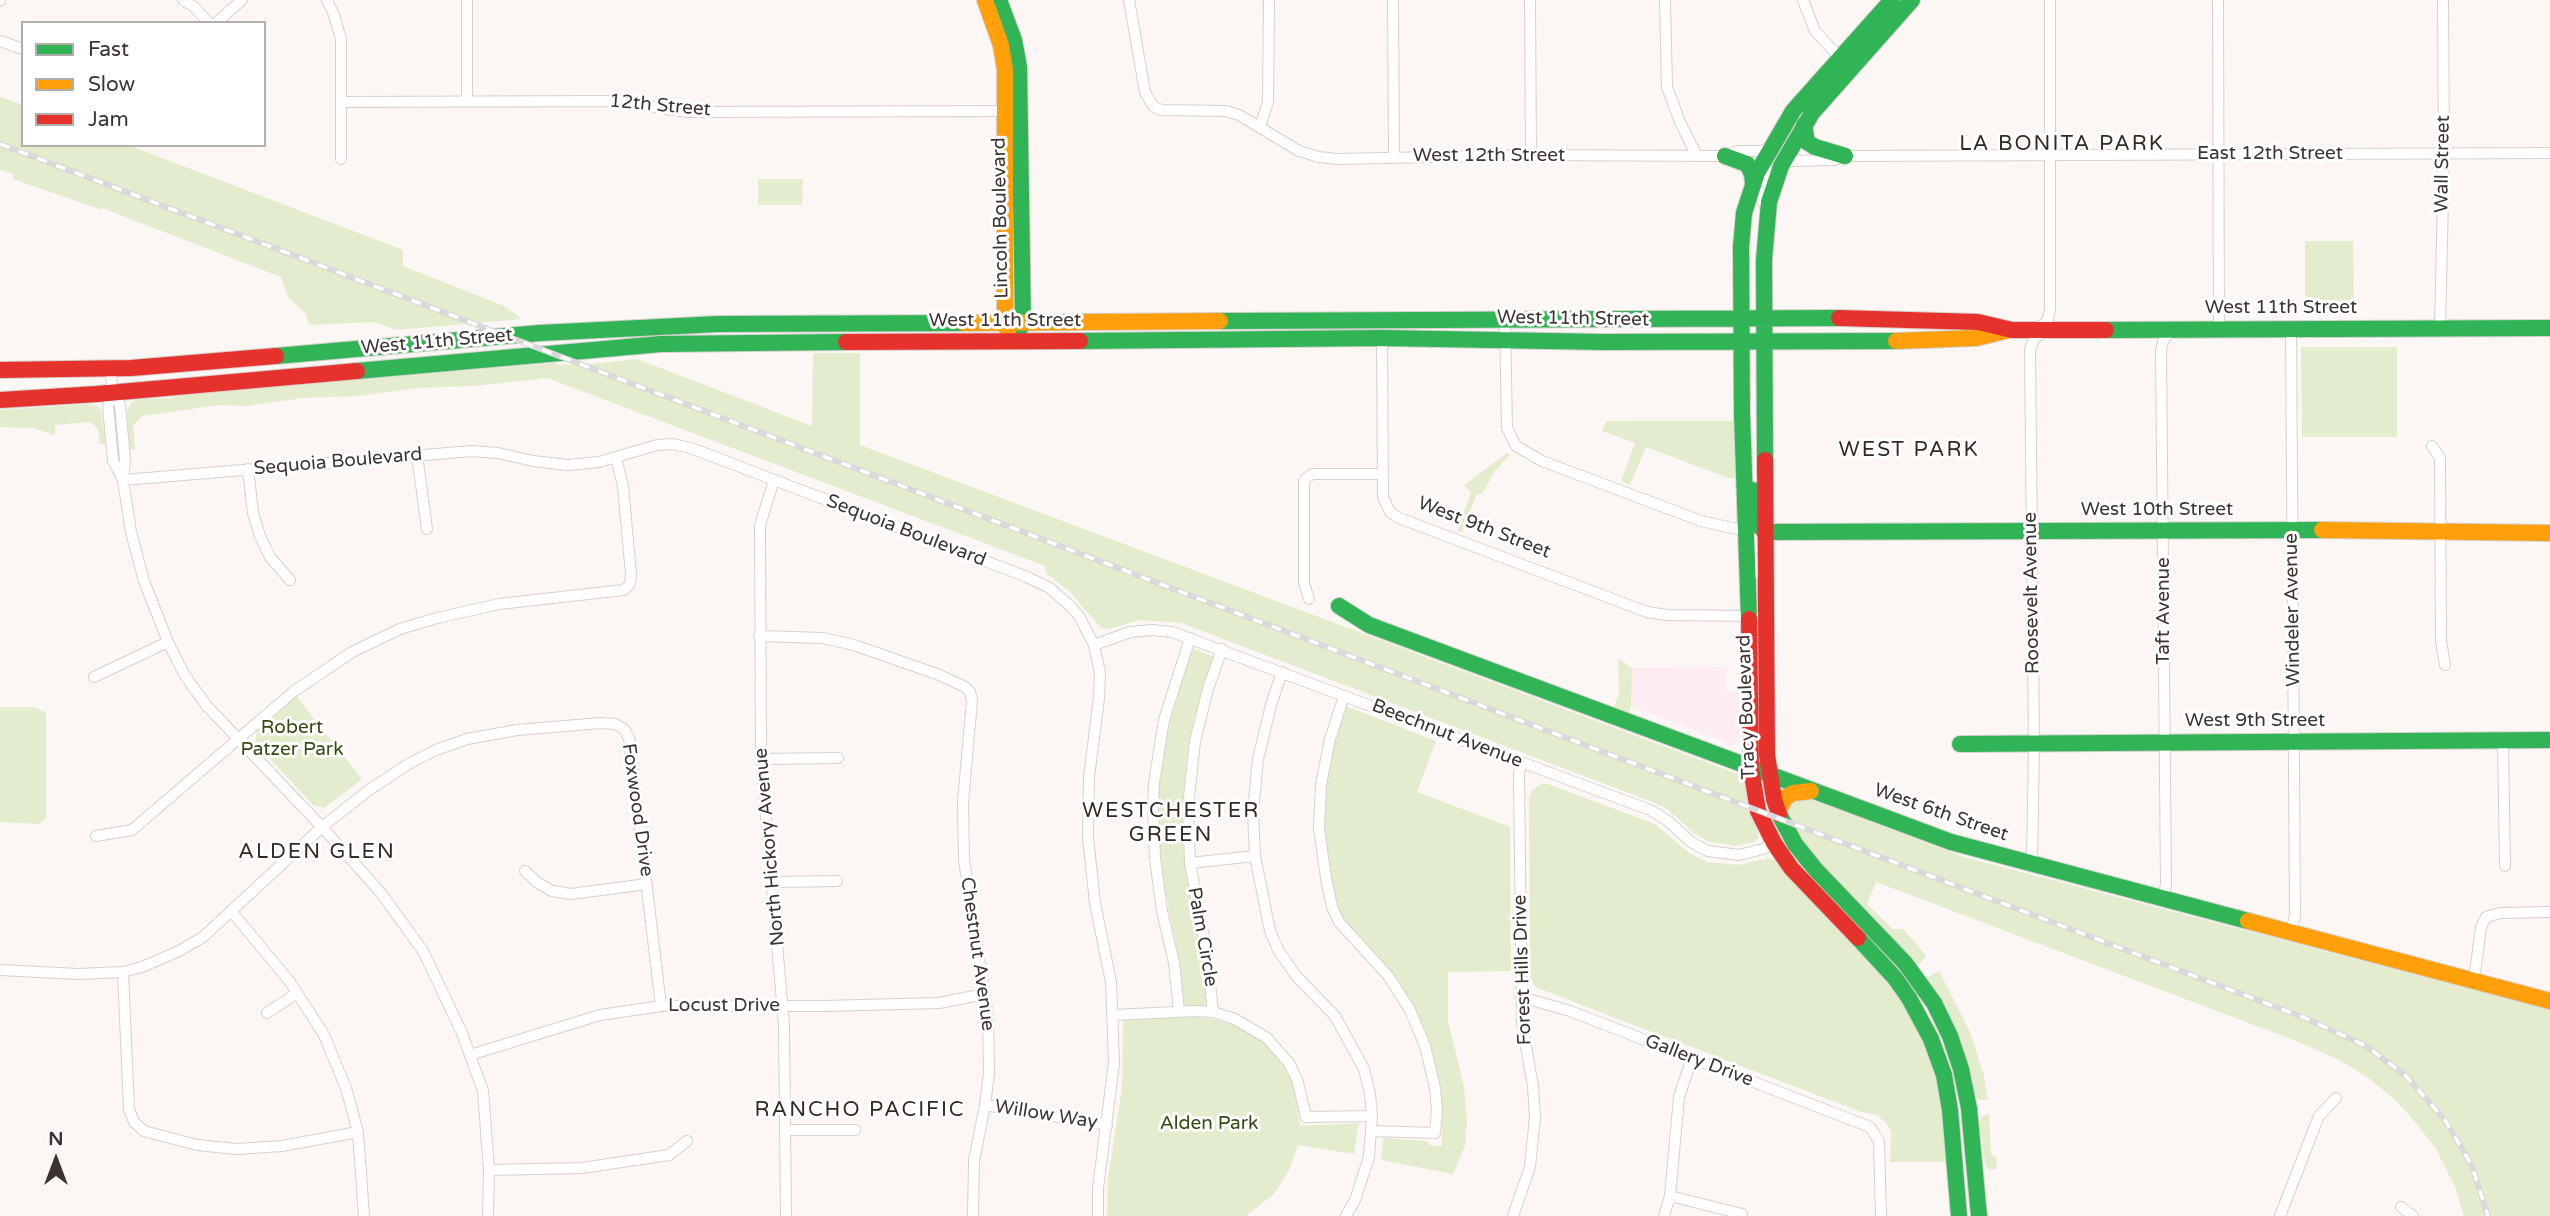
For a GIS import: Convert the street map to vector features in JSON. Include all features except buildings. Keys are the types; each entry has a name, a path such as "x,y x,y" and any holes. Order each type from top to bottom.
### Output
{"main road":[{"name":"Lincoln Boulevard","path":"985,0 1001,45 1013,111 1023,324 1011,342"},
{"name":"Lincoln Boulevard","path":"999,0 1014,40 1018,67 1013,111 1005,323 1011,342"},
{"path":"1845,64 1892,0"},
{"path":"1845,64 1889,28 1912,0"},
{"name":"Tracy Boulevard","path":"1845,64 1812,87 1772,145 1759,156 1744,213 1741,236 1741,342 1751,768 1758,811 1774,844 1791,868 1895,978 1921,1018 1938,1055 1948,1095 1959,1216"},
{"name":"Tracy Boulevard","path":"1845,64 1804,125 1773,188 1765,225 1765,587 1769,774 1778,812 1789,834 1816,870 1905,963 1942,1018 1958,1055 1968,1096 1979,1216"},
{"path":"1804,125 1807,142 1815,148 1845,156"},
{"path":"1726,156 1747,164 1753,184"},
{"name":"West 11th Street","path":"0,400 621,346 699,343 1011,342 1382,330 1505,321 1741,318 1899,318 1978,322 2012,330"},
{"name":"West 11th Street","path":"0,370 111,369 632,327 1005,323 1382,330 1565,342 1928,340 1976,338 2012,330 2550,328"},
{"path":"1743,472 1753,488 1757,524 1765,532"},
{"name":"West 10th Street","path":"1765,532 2292,530 2550,533"},
{"name":"West 6th Street","path":"1339,606 1369,625 1951,842 2550,1000"},
{"name":"West 9th Street","path":"1960,744 2550,740"},
{"path":"1778,812 1785,799 1793,793 1815,791"}],"street":[{"path":"183,0 207,21"},
{"path":"218,21 242,0"},
{"path":"327,0 341,39 341,159"},
{"path":"467,0 467,100"},
{"path":"1129,0 1145,92 1153,106 1161,110 1226,111 1260,127 1268,102 1269,0"},
{"path":"1393,0 1394,156"},
{"path":"1530,0 1531,155"},
{"path":"1665,0 1667,87 1697,156"},
{"path":"1803,0 1815,31 1845,64"},
{"name":"Roosevelt Avenue","path":"2032,864 2034,744 2030,349 2047,322 2050,310 2050,0"},
{"path":"2218,0 2219,329"},
{"name":"Wall Street","path":"2440,329 2444,153 2443,0"},
{"path":"0,41 21,48"},
{"path":"1789,159 1786,139 1807,107 1812,87"},
{"name":"12th Street","path":"341,102 617,101 687,112 1013,111"},
{"name":"West 12th Street","path":"1260,127 1299,151 1337,159 1394,156 1726,156"},
{"path":"1726,156 1738,151 1759,156 1768,173 1762,200 1765,225"},
{"name":"East 12th Street","path":"1789,159 1834,160 1845,156 2550,153"},
{"path":"1505,321 1507,428 1516,446 1542,461 1701,521 1746,531 1755,540 1758,576 1765,587"},
{"name":"Windeler Avenue","path":"2291,329 2295,916 2291,933"},
{"name":"West 9th Street","path":"1382,330 1383,474 1385,505 1390,512 1412,523 1647,612 1667,615 1749,614"},
{"name":"Taft Avenue","path":"2162,898 2166,885 2161,349 2164,338 2176,330"},
{"path":"111,369 112,392 108,406 113,461 123,480 131,533 145,581 168,642 198,695 381,893 423,951 462,1033 483,1091 489,1170 488,1216"},
{"name":"Sequoia Boulevard","path":"123,480 472,451 567,465 616,458 672,444 691,448 1050,588 1071,607 1094,645 1100,684 1089,777 1088,837 1094,892 1111,982 1114,1063 1098,1188 1098,1216"},
{"path":"2432,446 2440,458 2441,646 2445,665"},
{"path":"416,455 427,529"},
{"path":"96,836 132,830 293,692 352,652 400,629 499,604 624,590 630,584 631,574 623,486 616,458"},
{"path":"248,469 253,513 260,536 271,557 290,580"},
{"path":"1309,599 1304,583 1304,480 1312,474 1383,474"},
{"name":"North Hickory Avenue","path":"774,480 760,524 761,759 782,1006 786,1216"},
{"path":"1749,614 1757,620 1758,659 1766,677"},
{"name":"Beechnut Avenue","path":"1094,645 1130,632 1152,630 1172,632 1190,638 1650,810 1668,821 1691,842 1708,851 1739,855 1763,849 1789,834"},
{"name":"Chestnut Avenue","path":"759,636 823,638 854,645 937,674 970,692 972,700 963,802 964,860 988,1028 989,1073 974,1161 973,1216"},
{"path":"1179,1011 1174,964 1158,887 1153,806 1155,772 1164,720 1190,638"},
{"path":"94,677 168,642"},
{"name":"Palm Circle","path":"1222,649 1208,688 1195,741 1188,806 1190,863 1207,954 1213,1012 1254,1029 1278,1050 1297,1079 1306,1117 1372,1116"},
{"path":"1282,672 1270,705 1258,759 1253,812 1255,856 1270,931 1278,950 1297,977 1335,1016 1364,1069 1372,1116 1368,1157 1361,1183 1346,1216"},
{"path":"1344,695 1326,757 1321,795 1321,851 1328,888 1339,922 1389,977 1410,1010 1425,1046 1437,1110 1435,1133 1371,1131"},
{"name":"Foxwood Drive","path":"0,970 78,974 122,972 142,967 203,937 322,827 369,790 410,763 467,739 517,730 601,723 615,724 624,729 629,738 661,1006"},
{"path":"2503,741 2505,866"},
{"path":"761,759 838,758"},
{"name":"Forest Hills Drive","path":"1513,1216 1530,1167 1535,1117 1533,1086 1522,1024 1521,762"},
{"path":"1190,863 1255,856"},
{"path":"525,872 552,891 571,894 647,884"},
{"path":"773,882 837,881"},
{"path":"232,912 297,993 324,1035 346,1088 358,1132 364,1216"},
{"path":"2474,981 2481,927 2489,915 2500,912 2550,912"},
{"path":"122,972 129,1109 134,1122 144,1131 197,1145 237,1149 282,1146 358,1132"},
{"path":"267,1013 297,993"},
{"name":"Locust Drive","path":"470,1055 600,1015 661,1006 939,1003 984,994"},
{"name":"Gallery Drive","path":"1521,997 1570,1011 1864,1124 1875,1132 1879,1141 1881,1216"},
{"path":"1114,1015 1213,1012"},
{"path":"1664,1216 1670,1196 1679,1097 1692,1058"},
{"path":"2280,1216 2319,1116 2336,1098"},
{"name":"Willow Way","path":"985,1105 1107,1125"},
{"path":"786,1130 855,1130"},
{"path":"489,1170 594,1166 669,1155 687,1142"},
{"path":"1670,1196 1742,1213"},
{"path":"2401,1207 2413,1216"}],"shaded area":[{"path":"1726,667 1726,691 1739,691 1739,738 1734,745 1631,706 1632,668"}],"green space":[{"path":"0,97 21,104 21,147 133,147 403,250 403,266 504,306 522,319 396,330 374,322 309,325 306,314 288,297 281,277 102,208 13,179 13,174 0,170"},
{"path":"758,179 803,179 802,205 758,205"},
{"path":"2305,241 2353,241 2354,310 2305,311"},
{"path":"2301,347 2397,347 2397,437 2302,437"},
{"path":"813,353 860,353 860,445 1735,773 1744,777 1759,838 1754,842 1735,846 1707,841 1667,809 1655,803 1181,623 1140,620 1108,629 1101,628 1070,592 1046,573 1045,566 547,378 474,386 416,388 359,396 303,398 247,406 219,405 142,416 133,426 135,449 129,450 127,410 132,402 139,399 554,363 593,364 637,359 812,426"},
{"path":"87,404 97,406 101,410 106,444 100,444 98,429 90,422 55,425 55,435 32,428 0,427 0,410"},
{"path":"1606,421 1735,421 1736,478 1728,478 1646,447 1630,485 1621,481 1635,443 1602,431"},
{"path":"1508,452 1510,455 1495,471 1482,494 1477,494 1462,532 1457,531 1471,493 1464,485"},
{"path":"1191,648 1214,657 1193,722 1183,805 1186,871 1202,956 1207,1004 1203,1006 1186,1006 1183,1002 1159,844 1159,786 1168,723"},
{"path":"1618,659 1632,668 1631,706 1628,716 1613,710 1619,694"},
{"name":"Robert Patzer Park","path":"296,696 362,779 324,808 313,805 255,743 257,731"},
{"path":"1346,706 1436,741 1417,792 1510,827 1511,971 1448,972 1448,1021 1464,1087 1467,1118 1465,1146 1453,1174 1381,1160 1383,1138 1427,1141 1431,1146 1442,1146 1442,1110 1437,1071 1418,1016 1395,977 1349,928 1337,908 1328,868 1324,829 1325,793 1330,757"},
{"path":"0,707 35,707 46,713 46,818 39,824 0,822"},
{"path":"1541,784 1548,784 1655,824 1688,852 1707,862 1738,865 1768,858 1776,860 1900,997 1928,1049 1941,1093 1947,1162 1890,1162 1891,1132 1877,1115 1861,1112 1535,987 1530,976 1529,799 1532,791"},
{"path":"1807,798 1964,857 2550,1010 2550,1216 2464,1216 2455,1187 2436,1149 2417,1124 2370,1079 2339,1060 2296,1041 1876,882 1867,904 1893,929 1903,929 1926,955 1916,966 1804,846 1787,814 1794,800"},
{"path":"1939,971 1970,1032 1984,1076 1988,1100 1975,1097 1925,978"},
{"name":"Alden Park","path":"1198,1016 1233,1024 1262,1041 1270,1049 1284,1066 1294,1086 1300,1126 1359,1123 1354,1154 1298,1145 1289,1170 1274,1194 1246,1216 1107,1216 1108,1178 1122,1088 1123,1020"},
{"path":"1989,1114 1991,1155 1996,1156 1997,1169 1989,1169 1985,1165 1979,1123 1982,1116"}],"railway":[{"path":"0,144 2305,1018 2366,1046 2406,1076 2445,1120 2472,1166 2488,1216"}],"traffic: fast":[{"path":"999,0 1014,40 1019,67 1023,324 1018,331"},
{"path":"1749,619 1742,414 1741,247 1744,213 1757,173 1793,111 1892,0"},
{"path":"1765,460 1764,260 1769,202 1781,166 1812,113 1912,0"},
{"path":"1804,125 1807,142 1845,156"},
{"path":"1725,156 1747,164 1753,184"},
{"path":"1220,321 1839,318"},
{"path":"276,356 540,333 718,324 964,323"},
{"path":"2106,330 2550,328"},
{"path":"1080,341 1382,338 1603,342 1896,341"},
{"path":"357,371 661,344 846,342"},
{"path":"1753,490 1757,524 1765,532 2322,530"},
{"path":"1339,606 1369,625 1951,842 2248,921"},
{"path":"1960,744 2550,740"},
{"path":"1779,814 1795,844 1816,870 1905,963 1934,1003 1950,1036 1961,1069 1969,1108 1979,1216"},
{"path":"1858,938 1895,978 1931,1039 1944,1075 1950,1110 1959,1216"}],"traffic: slow":[{"path":"985,0 1001,45 1005,69 1005,323 1008,333"},
{"path":"964,323 1220,321"},
{"path":"1896,341 1976,338 2005,331"},
{"path":"2322,530 2550,533"},
{"path":"1778,812 1785,798 1793,793 1811,791"},
{"path":"2248,921 2550,1001"}],"traffic: jam":[{"path":"1839,318 1978,322 2012,330 2106,330"},
{"path":"846,342 1080,341"},
{"path":"0,370 131,368 276,356"},
{"path":"0,400 357,371"},
{"path":"1765,460 1767,755 1779,814"},
{"path":"1749,619 1751,768 1758,811 1774,843 1791,868 1858,938"}],"district":[{"name":"LA BONITA PARK","path":"2062,144"},
{"name":"WEST PARK","path":"1909,450"},
{"name":"WESTCHESTER GREEN","path":"1171,823"},
{"name":"ALDEN GLEN","path":"317,852"},
{"name":"RANCHO PACIFIC","path":"860,1110"}]}
